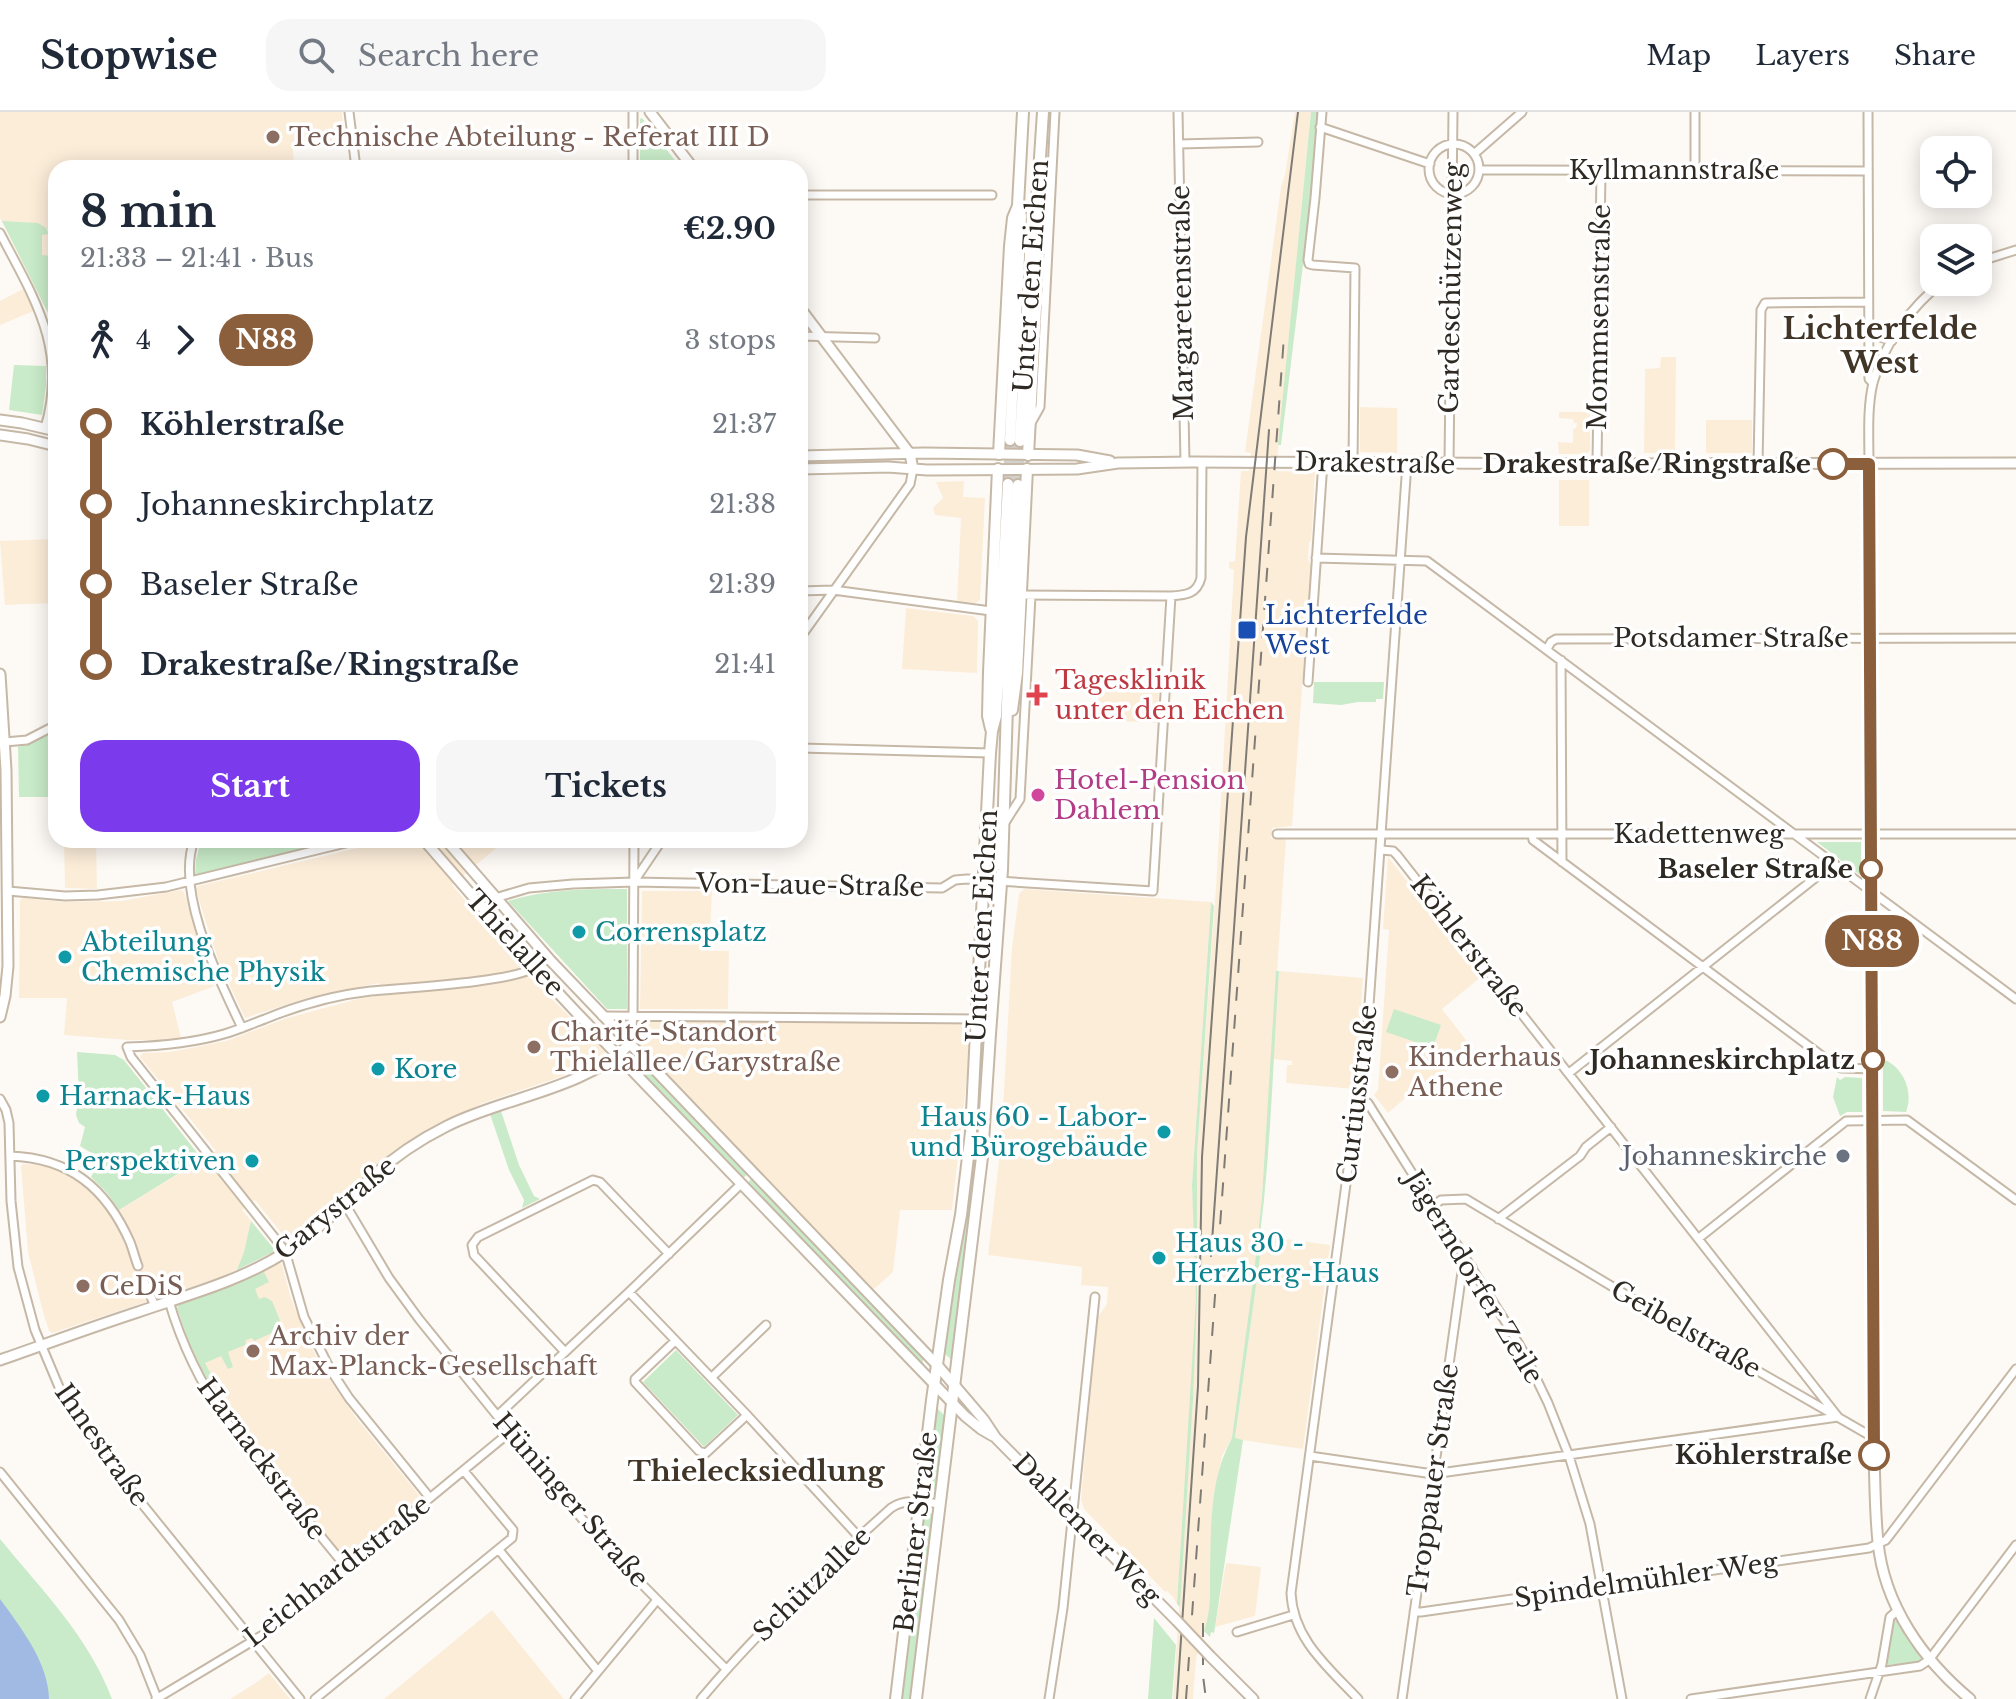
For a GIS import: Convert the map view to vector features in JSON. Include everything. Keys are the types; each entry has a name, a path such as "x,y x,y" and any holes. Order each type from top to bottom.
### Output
{"main road":[{"path":"650,112 687,160"},
{"name":"Unter den Eichen","path":"1023,112 1018,205 1021,216 1015,440 1043,112"},
{"path":"1008,726 1026,595 1027,469 1041,215 1037,203"},
{"path":"992,731 988,716 998,469 1010,246 1013,218 1018,205"},
{"path":"808,319 910,454 913,469"},
{"path":"0,420 48,429"},
{"path":"14,436 16,422"},
{"path":"0,435 48,444"},
{"name":"Drakestraße","path":"808,456 1087,456 1118,463"},
{"name":"Drakestraße","path":"808,469 1077,469 1118,463 1185,462 2016,463"},
{"path":"1869,464 1874,1438 1878,1544 1897,1611 1929,1660 1970,1699"},
{"name":"Unter den Eichen","path":"938,1366 971,1132 990,753 996,716 1013,484 1002,882 982,1157 954,1385"},
{"path":"0,674 5,742 8,891 8,976 0,1017"},
{"name":"Thielallee","path":"431,848 534,967 935,1383"},
{"name":"Thielallee","path":"453,848 602,1016 954,1385"},
{"path":"483,908 495,898"},
{"path":"581,1016 602,1016"},
{"name":"Garystraße","path":"0,1360 229,1281 284,1253 326,1222 374,1175 412,1147 450,1125 493,1106 569,1081 630,1044"},
{"path":"973,1089 987,1090"},
{"path":"741,1184 754,1172"},
{"name":"Berliner Straße","path":"896,1699 938,1366"},
{"name":"Dahlemer Weg","path":"935,1383 981,1429 996,1438"},
{"name":"Berliner Straße","path":"916,1699 954,1385"},
{"name":"Dahlemer Weg","path":"954,1385 996,1438 1253,1699"}],"street":[{"path":"349,112 355,160"},
{"path":"633,112 633,160"},
{"name":"Unter den Eichen","path":"1030,426 1040,407 1055,112"},
{"name":"Margaretenstraße","path":"1178,112 1185,462"},
{"path":"1322,112 1308,260 1313,265 1355,268 1353,463"},
{"name":"Gardeschützenweg","path":"1449,464 1453,112"},
{"path":"1474,154 1522,112"},
{"path":"1695,112 1695,170"},
{"path":"1868,112 1869,379 1873,383"},
{"path":"1320,127 1430,164"},
{"path":"1179,144 1258,142"},
{"path":"1453,145 1465,147 1474,154 1479,170 1471,188 1453,194 1436,186 1430,164 1436,152 1453,145"},
{"name":"Kyllmannstraße","path":"1479,170 1868,171"},
{"name":"Mommsenstraße","path":"1597,464 1601,170"},
{"path":"808,195 992,195"},
{"path":"0,233 32,294 48,334"},
{"path":"1992,258 2016,250"},
{"path":"1869,464 1873,383 1907,316 1927,296"},
{"path":"1758,464 1761,310 1767,303 1868,302"},
{"path":"1869,333 1892,341"},
{"path":"808,336 875,338"},
{"path":"45,428 48,418"},
{"path":"1026,595 1171,596 1192,593 1199,586 1201,578 1202,462"},
{"path":"1308,682 1323,462"},
{"name":"Curtiusstraße","path":"1358,1699 1309,1646 1293,1615 1291,1593 1348,1169 1360,1102 1381,850 1407,463"},
{"path":"808,626 910,484 913,469"},
{"path":"1316,558 1427,561 2016,999"},
{"path":"808,591 833,590 991,611"},
{"name":"Unter den Eichen","path":"1004,824 1020,799 1026,595"},
{"name":"Von-Laue-Straße","path":"634,882 942,888 955,880 1153,891 1171,596"},
{"name":"Potsdamer Straße","path":"1547,649 1556,639 2016,638"},
{"path":"1561,660 1562,862"},
{"path":"5,742 27,740 48,729"},
{"path":"808,748 990,753"},
{"name":"Kadettenweg","path":"1277,834 2016,834"},
{"path":"1532,834 1533,840 1834,1065 1873,1069"},
{"path":"192,848 189,882 200,926 212,962 242,1028"},
{"path":"8,891 65,896 166,887 326,848"},
{"path":"630,1044 633,1016 634,848"},
{"path":"634,882 657,848"},
{"name":"Köhlerstraße","path":"1381,850 1393,851 1397,855 1838,1417"},
{"path":"1569,1073 1834,863"},
{"path":"495,898 529,888 634,882"},
{"path":"430,1498 349,1398 330,1369 304,1317 284,1253 238,1190 131,1057 127,1047 185,1043 242,1028 329,998 492,979 526,972 534,967"},
{"path":"602,1016 978,1019"},
{"name":"Ihnestraße","path":"0,1099 9,1123 12,1224 18,1267 27,1307 59,1387 101,1453 300,1699"},
{"name":"Jägerndorfer Zeile","path":"1360,1102 1368,1103 1472,1267 1523,1351 1548,1403 1569,1456 1590,1524 1622,1699"},
{"path":"1699,1238 1846,1121 1907,1120 2016,1200"},
{"path":"1498,1219 1580,1156 1586,1147 1611,1127"},
{"path":"10,1156 50,1161 79,1176 93,1188 125,1231 138,1266"},
{"path":"565,1352 474,1255 472,1245 478,1237 593,1180 600,1182 669,1254"},
{"path":"498,1415 741,1184"},
{"name":"Geibelstraße","path":"1433,1206 1441,1200 1466,1199 1874,1438"},
{"name":"Hüninger Straße","path":"345,1204 404,1299 510,1432 609,1551 726,1669"},
{"name":"Troppauer Straße","path":"1402,1699 1462,1272 1472,1267"},
{"path":"142,1277 155,1306"},
{"path":"629,1292 859,1537"},
{"path":"1049,1699 1063,1608 1095,1297"},
{"name":"Harnackstraße","path":"169,1301 186,1351 210,1397 346,1567"},
{"path":"712,1377 766,1325"},
{"path":"675,1341 635,1382 704,1454 747,1415"},
{"path":"1878,1544 1886,1540 2016,1369"},
{"path":"1310,1456 1433,1474 1838,1417"},
{"name":"Leichhardtstraße","path":"156,1699 266,1633 510,1432"},
{"path":"315,1699 512,1538 513,1530 464,1471"},
{"path":"0,1472 119,1620 140,1655 156,1699"},
{"name":"Schützallee","path":"701,1699 788,1604 897,1504 920,1501 940,1504"},
{"name":"Spindelmühler Weg","path":"1414,1612 1869,1548 1878,1544"},
{"path":"1691,1699 1920,1666 1929,1660 2016,1545"},
{"path":"499,1550 598,1671"},
{"path":"575,1699 657,1600"},
{"path":"1870,1699 1880,1672 1890,1617 1897,1611"},
{"path":"1237,1632 1293,1615"}],"shaded area":[{"path":"0,112 342,112 345,146 293,147 294,160 48,160 48,313 0,218"},
{"path":"1295,112 1311,112 1276,471 1315,472 1292,826 1272,828 1271,838 1286,838 1262,1197 1255,1274 1232,1438 1222,1456 1212,1510 1211,1611 1196,1659 1193,1699 1173,1699 1193,1400 1196,1307 1177,1604 1084,1509 1081,1499 1097,1318 1107,1304 1108,1287 1081,1285 1082,1267 988,1255 1001,1144 1012,948 1019,894 1024,889 1211,902 1192,1185 1197,1293 1197,1154 1234,570 1229,568 1229,562 1235,561 1241,471 1249,471 1251,453 1245,452 1281,187"},
{"path":"25,288 36,310 0,325 0,301"},
{"path":"1661,357 1676,357 1675,453 1644,453 1645,369 1660,368"},
{"path":"1360,407 1397,408 1397,453 1360,452"},
{"path":"1559,412 1590,412 1590,450 1587,454 1559,454 1558,442 1573,442 1573,429 1577,423 1573,419 1559,418"},
{"path":"1706,420 1752,420 1752,453 1706,453"},
{"path":"1559,480 1589,480 1589,526 1559,526"},
{"path":"964,481 963,497 985,498 980,600 975,603 957,601 961,518 935,515 933,508 943,498 936,482"},
{"path":"48,539 48,603 5,605 0,541"},
{"path":"906,608 973,616 978,621 977,673 902,669"},
{"path":"1099,681 1159,685 1158,723 1097,720"},
{"path":"64,848 96,848 97,889 65,888"},
{"path":"357,848 496,848 452,885 531,978 605,1052 563,1076 483,1103 426,1130 367,1172 323,1216 290,1241 255,1200 242,1210 274,1249 273,1252 221,1277 52,1333 43,1312 28,1252 21,1166 43,1164 72,1176 92,1192 111,1215 216,1151 140,1057 142,1053 170,1052 226,1041 287,1018 383,995 379,983 310,997 245,1018 219,962 196,889 198,886"},
{"path":"1388,857 1482,976 1442,1009 1473,1049 1415,1097 1411,1093 1388,1113 1374,1095 1378,1090 1389,930 1383,929"},
{"path":"181,890 215,986 172,1002 181,1038 128,1040 64,1035 67,998 19,998 20,900 23,898 63,902 122,901"},
{"path":"642,891 712,891 709,951 729,951 728,1009 640,1009"},
{"path":"1279,971 1363,978 1354,1089 1286,1083 1287,1065 1292,1065 1292,1061 1273,1059"},
{"path":"639,1019 966,1023 970,1031 967,1076 952,1210 900,1210 893,1272 872,1291 637,1046"},
{"path":"1263,1236 1330,1245 1303,1449 1235,1439"},
{"path":"280,1263 290,1296 325,1373 357,1419 419,1495 417,1501 350,1556 342,1555 221,1402 201,1369 177,1308"},
{"path":"1226,1563 1261,1567 1255,1616 1215,1627"},
{"path":"492,1610 564,1699 384,1699"},
{"path":"269,1673 290,1699 230,1699 254,1684"}],"green space":[{"path":"1311,112 1318,112 1311,199 1281,445 1278,445"},
{"path":"642,118 675,160 640,160"},
{"path":"2,221 38,223 46,228 48,234 42,235 42,255 48,256 48,313"},
{"path":"14,365 46,366 42,415 9,410"},
{"path":"1314,682 1384,682 1383,699 1341,705 1313,703"},
{"path":"48,732 48,797 19,797 18,747"},
{"path":"1817,842 1861,842 1860,875"},
{"path":"199,848 311,848 195,876"},
{"name":"Corrensplatz","path":"627,889 627,1009 607,1009 508,901 552,892"},
{"path":"1211,902 1214,906 1197,1154 1197,1299 1193,1400 1180,1607 1177,1604 1196,1299 1192,1185"},
{"path":"1276,971 1279,971 1260,1235 1263,1236 1235,1438 1243,1440 1214,1633 1211,1632 1210,1637 1204,1631 1210,1603 1213,1505 1219,1471 1232,1438 1254,1274 1262,1197"},
{"path":"1394,1009 1441,1025 1433,1048 1386,1032"},
{"path":"77,1052 115,1055 124,1060 202,1159 119,1210 91,1177 101,1159 80,1146 85,1127 76,1115 79,1095"},
{"path":"1883,1059 1896,1068 1905,1081 1909,1096 1906,1112 1883,1111"},
{"path":"640,1061 749,1173 742,1179 639,1071"},
{"path":"1837,1077 1840,1080 1845,1077 1862,1078 1862,1112 1847,1112 1840,1116 1833,1097"},
{"path":"981,1095 980,1139 954,1362 945,1354"},
{"path":"501,1111 519,1165 534,1196 540,1199 522,1208 524,1200 509,1170 490,1114"},
{"path":"752,1177 924,1355 922,1368 747,1184"},
{"path":"251,1221 274,1249 237,1270 244,1252"},
{"path":"264,1272 269,1282 255,1289 259,1299 265,1297 272,1301 281,1323 274,1326 279,1341 276,1342 272,1333 254,1341 252,1338 246,1340 245,1345 228,1352 233,1367 228,1369 221,1356 205,1363 213,1378 207,1380 188,1340 178,1305"},
{"path":"676,1350 738,1415 704,1447 643,1382"},
{"path":"935,1406 944,1415 938,1490 925,1489"},
{"path":"922,1512 935,1514 913,1699 900,1699"},
{"path":"0,1539 77,1634 112,1699 0,1699"},
{"path":"1154,1618 1176,1645 1172,1699 1148,1699"},
{"path":"1895,1619 1920,1655 1918,1662 1888,1665 1890,1623"}],"water":[{"path":"0,1599 39,1659 49,1699 0,1699"}],"tunnel":[{"path":"1008,484 1010,440"},
{"path":"1018,485 1020,441"}],"tram line":[{"path":"1177,1699 1198,1386 1202,1157 1246,537 1298,112"},
{"path":"1211,1256 1269,430"}],"railway":[{"path":"1186,1699 1284,336"},
{"path":"1203,1623 1206,1699"}],"bus line":[{"name":"N88","path":"1833,464 1869,464 1874,1455"}],"place":[{"name":"Technische Abteilung - Referat III D","path":"273,137"},
{"name":"Drakestraße/Ringstraße","path":"1833,464"},
{"name":"Lichterfelde West","path":"1247,630"},
{"name":"Tagesklinik unter den Eichen","path":"1037,695"},
{"name":"Hotel-Pension Dahlem","path":"1038,795"},
{"name":"Baseler Straße","path":"1871,869"},
{"name":"Corrensplatz","path":"579,932"},
{"name":"Abteilung Chemische Physik","path":"65,957"},
{"name":"Charité-Standort Thielallee/Garystraße","path":"534,1047"},
{"name":"Johanneskirchplatz","path":"1873,1060"},
{"name":"Kore","path":"378,1069"},
{"name":"Kinderhaus Athene","path":"1392,1072"},
{"name":"Harnack-Haus","path":"43,1096"},
{"name":"Haus 60 - Labor- und Bürogebäude","path":"1164,1132"},
{"name":"Johanneskirche","path":"1843,1156"},
{"name":"Perspektiven","path":"252,1161"},
{"name":"Haus 30 - Herzberg-Haus","path":"1159,1258"},
{"name":"CeDiS","path":"83,1286"},
{"name":"Archiv der Max-Planck-Gesellschaft","path":"253,1351"},
{"name":"Köhlerstraße","path":"1874,1455"}],"district":[{"name":"Lichterfelde West","path":"1880,346"},
{"name":"Thielecksiedlung","path":"756,1471"}]}
